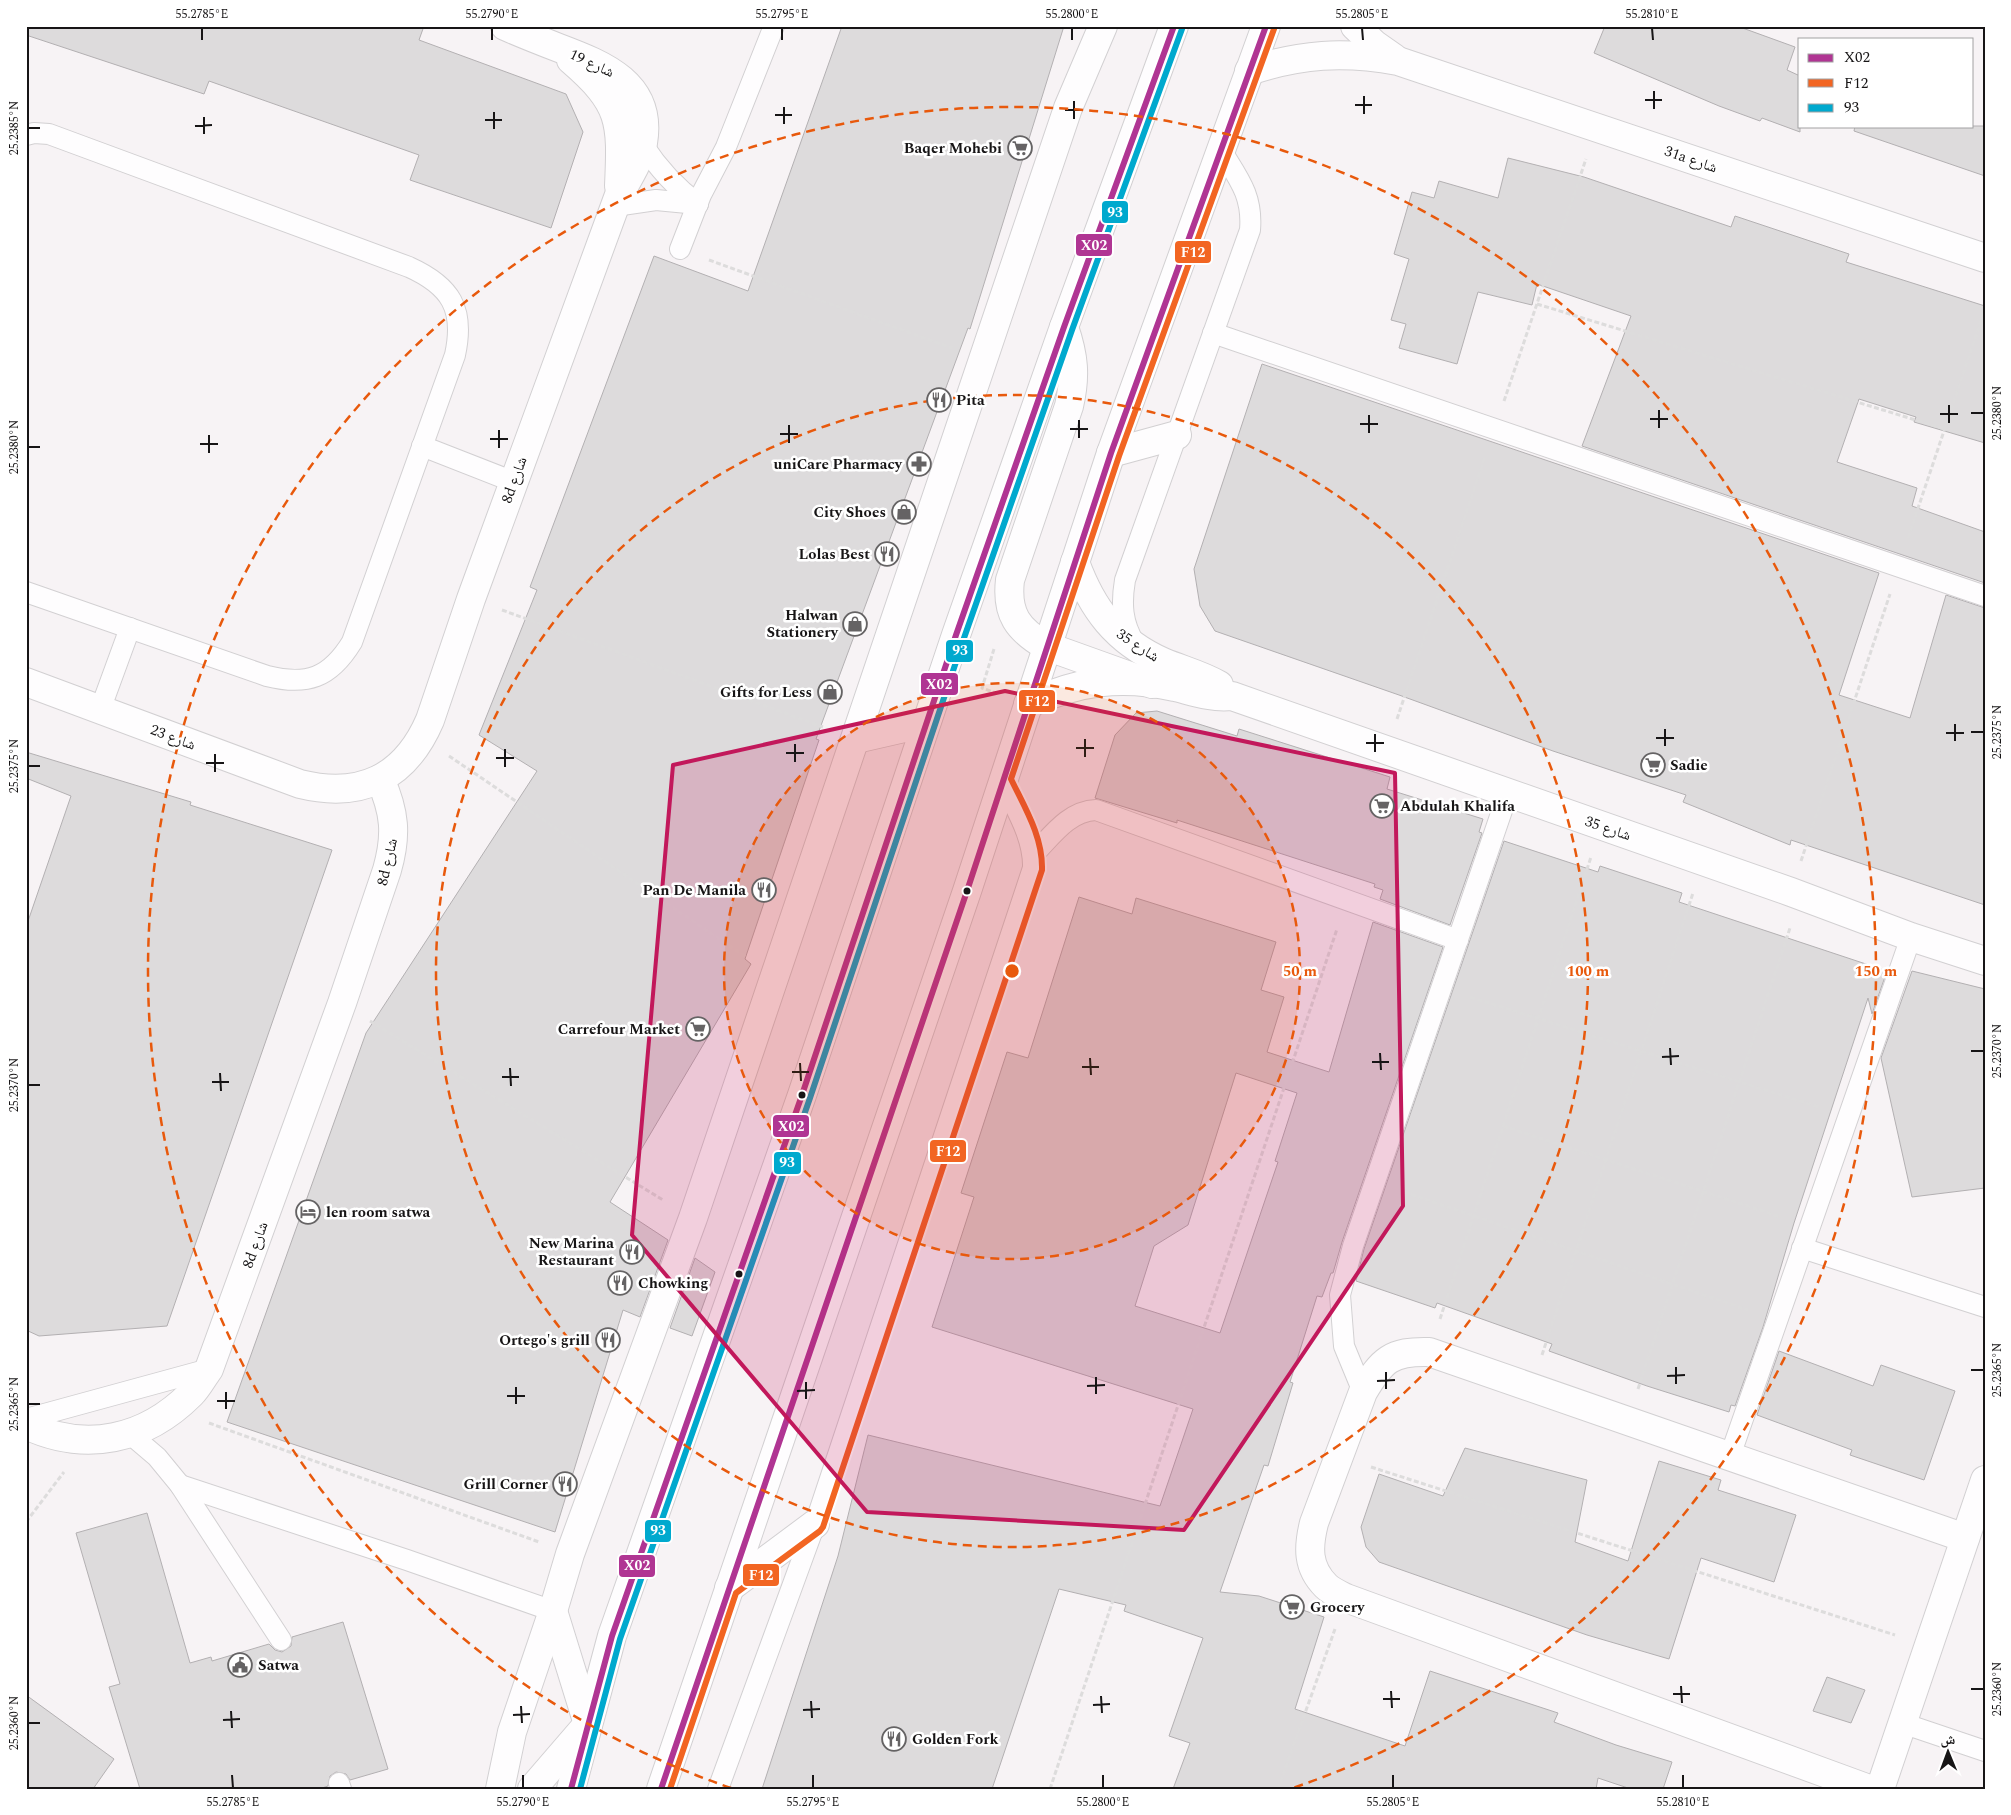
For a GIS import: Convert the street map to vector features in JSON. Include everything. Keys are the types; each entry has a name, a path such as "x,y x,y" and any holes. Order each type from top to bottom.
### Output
{"street":[{"name":"شارع 19","path":"505,26 556,47 599,86 609,100 629,112"},
{"path":"500,1789 512,1732 570,1554 693,1218 1068,108 1103,26"},
{"path":"571,1789 612,1636 802,1095 926,723 1064,327 1174,26"},
{"path":"661,1789 967,891 1111,453 1266,26"},
{"name":"31a شارع","path":"1355,26 1374,44 1398,60"},
{"name":"31a شارع","path":"1249,71 1307,56 1368,55 1398,60 1985,258"},
{"name":"8d شارع","path":"109,1438 151,1425 173,1411 193,1392 209,1369 342,1003 392,852 393,814 388,796 380,779 411,754 422,738 617,200 643,145 645,127 629,112 620,135 617,200"},
{"path":"1064,327 1071,346 1074,366 1072,393 1010,580 1008,594 1010,606 1018,624 1032,638 1046,646 1152,684"},
{"path":"1111,453 1177,435"},
{"name":"شارع 35","path":"1075,562 1084,587 1098,611 1115,631 1137,648 1162,661 1212,681 1232,696 1796,894 1911,937 1985,961"},
{"name":"شارع 35","path":"1028,704 1052,692 1076,685 1126,680 1212,696 1232,696"},
{"name":"شارع 23","path":"26,682 300,784 320,789 341,790 361,786 380,779"},
{"path":"856,739 926,723"},
{"path":"1869,1789 1346,1598 1326,1587 1313,1568 1309,1546 1314,1523 1339,1457 1364,1392 1374,1373 1389,1359 1409,1351 1429,1352 1965,1538"},
{"path":"26,1426 39,1432 62,1438 109,1438"},
{"path":"1880,1789 1965,1538 1982,1494"},
{"path":"729,1588 815,1524"},
{"path":"553,1611 588,1724"},
{"path":"532,1789 588,1724"}],"lane":[{"path":"680,249 698,204 726,147 774,26"},
{"path":"26,135 50,134 429,276 446,292 456,311 460,333 455,355 352,642 342,659 326,672 307,680 286,681 267,676 26,592"},
{"path":"643,145 668,177 682,192 698,204"},
{"path":"1137,648 1128,633 1123,616 1122,598 1125,580 1250,230 1251,214 1248,198 1242,183 1220,150"},
{"path":"617,200 656,200 698,204"},
{"path":"1213,333 1985,596"},
{"path":"422,446 514,482"},
{"path":"100,710 130,628"},
{"path":"718,1789 815,1524 1033,868 1033,855 1024,826 1002,780"},
{"path":"1364,1392 1344,1346 1340,1294 1353,1246 1508,793"},
{"path":"1033,855 1074,814 1085,810 1096,810 1458,940"},
{"path":"1730,1456 1911,937"},
{"path":"1802,1248 1985,1306"},
{"path":"26,1419 209,1369"},
{"path":"109,1438 157,1458 180,1485 281,1640"},
{"path":"180,1485 407,1560 553,1611"},
{"path":"1902,1723 1985,1751"}],"path":[{"path":"680,249 983,359"},
{"path":"1536,304 1945,429"},
{"path":"1628,1420 1740,1081 1796,894 1899,566 1985,309"},
{"path":"471,599 856,739"},
{"path":"422,738 774,975"},
{"path":"1429,1352 1601,826"},
{"path":"1531,1388 1704,862"},
{"path":"1050,1789 1346,900"},
{"path":"1442,988 1848,1116"},
{"path":"342,1003 693,1218"},
{"path":"1503,1126 1810,1227"},
{"path":"1376,1182 1777,1320"},
{"path":"173,1411 570,1554"},
{"path":"26,1522 109,1438"},
{"path":"1339,1457 1928,1646"},
{"path":"1278,1789 1346,1598"}],"highlighted area":[{"path":"1005,691 1395,773 1403,1206 1184,1530 867,1512 632,1235 673,765"}],"building":[{"path":"26,26 424,26 419,40 566,94 583,132 551,228 410,180 419,155 209,81 204,94 26,35"},
{"path":"842,26 1064,26 970,329 968,328 816,739 819,740 745,959 751,964 610,1202 668,1240 640,1317 623,1310 555,1532 227,1422 366,1033 537,771 479,735 537,590 530,587 654,256 748,291"},
{"path":"1605,26 1737,26 1795,47 1787,70 1798,75 1798,128 1800,128 1800,132 1762,118 1760,121 1719,106 1594,53"},
{"path":"1974,126 1985,126 1985,176 1854,131 1855,128 1974,128"},
{"path":"1508,158 1584,177 1731,227 1735,216 1849,254 1846,262 1985,306 1985,443 1914,422 1916,417 1859,399 1837,462 1917,488 1912,506 1985,532 1985,583 1582,446 1631,316 1537,284 1532,305 1478,292 1457,364 1399,348 1406,324 1391,320 1409,259 1394,254 1412,192 1434,198 1439,181 1498,198"},
{"path":"1262,364 1879,573 1839,695 1910,718 1946,595 1985,608 1985,905 1791,840 1790,845 1683,802 1686,795 1553,751 1215,631 1200,606 1194,569"},
{"path":"1157,711 1237,736 1239,729 1390,777 1387,789 1483,819 1479,832 1482,833 1450,925 1380,899 1383,890 1374,887 1375,884 1177,820 1177,823 1095,798 1115,735 1136,713"},
{"path":"26,752 191,802 190,805 332,850 167,1326 39,1336 26,1330 26,927 71,796 26,778"},
{"path":"1504,841 1598,872 1600,866 1682,893 1679,902 1887,971 1872,1014 1868,998 1794,1223 1763,1327 1735,1406 1731,1405 1729,1412 1647,1386 1549,1351 1552,1344 1437,1303 1435,1308 1356,1281 1364,1249"},
{"path":"1079,897 1132,914 1136,898 1276,942 1261,990 1284,997 1267,1052 1329,1072 1373,922 1443,947 1333,1273 1331,1273 1322,1297 1317,1296 1290,1382 1293,1383 1268,1466 1264,1465 1220,1592 1259,1596 1324,1617 1295,1709 1405,1746 1430,1671 1558,1713 1554,1722 1616,1745 1672,1762 1663,1789 1631,1789 1598,1778 1596,1789 1173,1789 1190,1743 1169,1736 1203,1638 1124,1611 1126,1605 1059,1589 992,1789 762,1789 838,1556 868,1435 1160,1506 1193,1409 932,1327 974,1197 961,1193 1007,1052 1028,1058","holes":["1236,1073 1297,1093 1275,1161 1278,1162 1220,1333 1135,1306 1154,1246 1188,1225"]},
{"path":"1912,971 1985,989 1985,1188 1912,1197 1881,1058"},
{"path":"695,1258 715,1272 692,1336 670,1328"},
{"path":"1779,1351 1873,1386 1881,1365 1955,1391 1924,1480 1850,1455 1852,1450 1757,1415"},
{"path":"1465,1448 1587,1480 1575,1542 1628,1561 1659,1461 1721,1480 1718,1490 1796,1515 1774,1582 1701,1558 1669,1659 1587,1635 1379,1562 1366,1547 1361,1527 1379,1474 1443,1496"},
{"path":"147,1513 190,1663 211,1657 212,1661 269,1644 275,1650 282,1652 291,1646 292,1637 343,1622 388,1769 350,1780 346,1774 336,1772 330,1776 328,1786 319,1789 140,1789 109,1687 120,1684 76,1533"},
{"path":"1827,1677 1865,1690 1851,1723 1813,1711"},
{"path":"26,1695 114,1759 93,1789 26,1789"}],"transit line":[{"name":"X02","path":"571,1789 612,1636 802,1095 956,635 1064,327 1174,26"},
{"name":"X02","path":"661,1789 967,891 1111,453 1266,26"},
{"name":"93","path":"580,1789 620,1639 810,1098 964,638 1072,330 1182,29"},
{"name":"F12","path":"670,1789 736,1593 823,1527 1042,870 1042,858 1036,834 1011,779 1119,456 1274,29"}],"place":[{"name":"Baqer Mohebi","path":"1020,148"},
{"name":"Pita","path":"939,400"},
{"name":"uniCare Pharmacy","path":"919,464"},
{"name":"City Shoes","path":"904,512"},
{"name":"Lolas Best","path":"887,554"},
{"name":"Halwan Stationery","path":"855,624"},
{"name":"Gifts for Less","path":"830,692"},
{"name":"Sadie","path":"1653,765"},
{"name":"Abdulah Khalifa","path":"1382,806"},
{"name":"Pan De Manila","path":"764,890"},
{"name":"Carrefour Market","path":"698,1029"},
{"name":"len room satwa","path":"308,1212"},
{"name":"New Marina Restaurant","path":"632,1252"},
{"name":"Chowking","path":"620,1283"},
{"name":"Ortego's grill","path":"608,1340"},
{"name":"Grill Corner","path":"565,1484"},
{"name":"Grocery","path":"1292,1607"},
{"name":"Satwa","path":"240,1665"},
{"name":"Golden Fork","path":"894,1739"}]}
